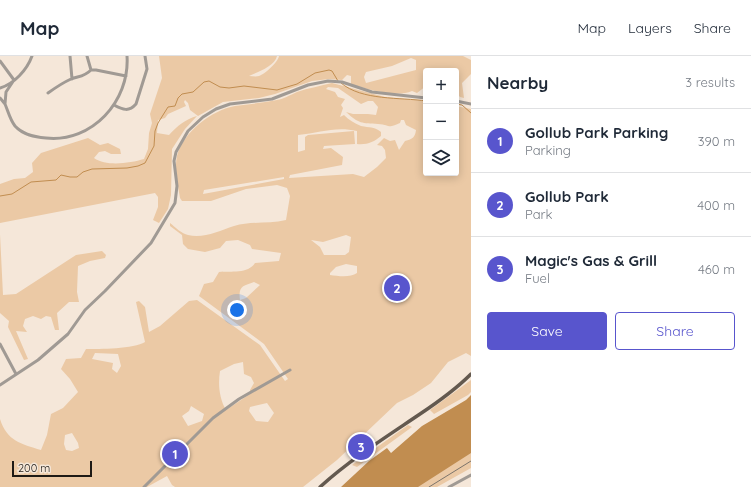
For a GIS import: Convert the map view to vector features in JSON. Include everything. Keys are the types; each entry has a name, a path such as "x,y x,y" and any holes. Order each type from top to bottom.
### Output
{"main road":[{"path":"320,487 349,463 448,395 471,374"}],"street":[{"path":"0,88 6,86 23,72 29,64 32,56"},
{"path":"70,56 72,79"},
{"path":"87,56 91,70"},
{"path":"0,98 5,104 15,126 21,131 38,137 49,138 70,136 90,128 104,117 114,105 121,94 126,76 127,56"},
{"path":"114,105 121,109 128,110 136,104 147,69 145,56"},
{"path":"0,62 14,80"},
{"path":"48,93 72,79 84,76 91,70 126,76"},
{"path":"5,104 7,91 14,80"},
{"path":"0,385 38,360 69,333 85,310 151,242 175,203 177,192 175,157 184,137 195,123 216,109 230,104 278,97 318,82 342,82 372,92 423,98"},
{"path":"459,102 471,104"},
{"path":"0,346 16,374"},
{"path":"144,487 213,418 239,399 290,370"},
{"path":"449,487 471,475"}],"shaded area":[{"path":"159,56 277,56 276,60 270,66 249,76 262,75 274,64 279,56 463,56 471,60 471,74 462,83 464,98 459,96 459,68 423,68 423,88 417,93 412,91 398,94 365,88 351,84 351,76 347,75 342,80 329,79 312,81 259,98 223,102 198,116 190,110 188,103 185,100 184,102 186,106 168,114 165,118 158,120 157,133 169,135 182,123 197,116 185,129 172,149 171,195 168,209 159,223 153,220 158,207 158,197 155,193 0,223 0,184 14,179 25,178 33,172 32,163 41,153 88,138 100,145 108,143 120,149 121,154 111,154 105,151 99,152 94,158 99,161 105,163 119,163 144,159 148,149 149,133 152,123 150,114 162,78","holes":["411,58 416,60 416,70 366,83 364,77 366,72 392,66"]},
{"path":"332,83 385,97 423,101 423,176 459,176 459,107 471,109 471,356 466,353 448,362 431,383 413,395 397,403 337,460 303,487 175,487 172,485 167,476 147,487 0,487 0,419 11,437 27,446 41,450 47,435 51,414 63,408 78,392 70,379 61,369 66,359 81,358 86,349 125,347 145,342 136,302 139,301 145,307 149,332 160,326 189,301 197,300 260,345 285,381 288,379 264,344 199,296 204,284 213,282 219,272 234,272 248,269 255,263 279,261 281,253 252,249 250,245 238,240 226,241 220,248 205,252 188,249 183,244 182,235 170,226 170,223 186,234 199,236 211,234 240,224 286,220 290,196 287,188 277,185 246,189 211,201 182,201 177,182 176,161 180,147 185,139 208,117 226,108 285,98 301,91","holes":["328,87 338,88 361,104 368,101 373,101 378,107 376,115 353,114 346,112 354,119 364,123 391,126 400,123 401,120 404,120 406,125 416,130 414,136 405,141 399,150 395,140 390,141 384,138 377,145 382,146 385,150 386,158 364,177 353,174 289,178 290,175 342,165 343,157 331,148 323,149 324,146 355,144 354,131 308,135 305,137 305,150 298,152 298,135 342,129 357,131 357,144 370,143 381,136 381,132 376,129 361,126 344,115 340,117 343,108 341,105 345,99 338,97 335,92 326,89","284,177 284,179 203,194 204,190","346,235 351,237 349,252 345,255 324,255 320,247 311,240 323,242","346,264 357,266 357,273 351,276 330,275 336,267","254,282 260,285 246,298 240,300 240,292 242,287","95,353 118,354 121,366 117,373 112,369 113,363 92,359","243,362 244,374 251,377 254,383 250,390 250,394 226,410 220,391 220,371 234,364","267,403 274,413 268,422 256,421 249,411 250,407","191,406 204,414 202,421 188,426 182,416 189,411","72,433 78,443 79,448 72,451 66,450 64,444 65,435"]},
{"path":"0,234 3,295 16,294 76,255 102,251 106,255 105,258 90,261 78,266 77,292 79,302 69,302 57,313 59,330 55,330 51,317 46,316 41,319 33,316 25,319 23,326 27,332 16,331 28,359 24,360 8,327 9,321 0,313"},
{"path":"471,380 471,392 468,395 434,414 430,410"},
{"path":"471,395 471,453 418,487 341,487 369,461 387,448 391,453 422,426 466,400"},
{"path":"408,425 412,427 357,467 352,465"},
{"path":"471,447 471,468 437,487 417,487"}],"waterway":[{"path":"0,196 12,194 31,182 56,180 61,175 77,177 83,172 92,169 127,168 145,163 154,146 155,131 158,123 168,107 175,106 178,98 182,94 193,92 204,82 209,81 220,87 229,88 244,86 277,90 297,84 315,73 329,70 332,71 338,81"},
{"path":"341,83 350,89 370,96 423,101"},
{"path":"459,104 462,105 471,113"}],"railway":[{"path":"429,487 471,461"}],"place":[{"name":"Gollub Park","path":"397,288"},
{"name":"Magic's Gas & Grill","path":"361,447"},
{"name":"Gollub Park Parking","path":"175,454"}]}
